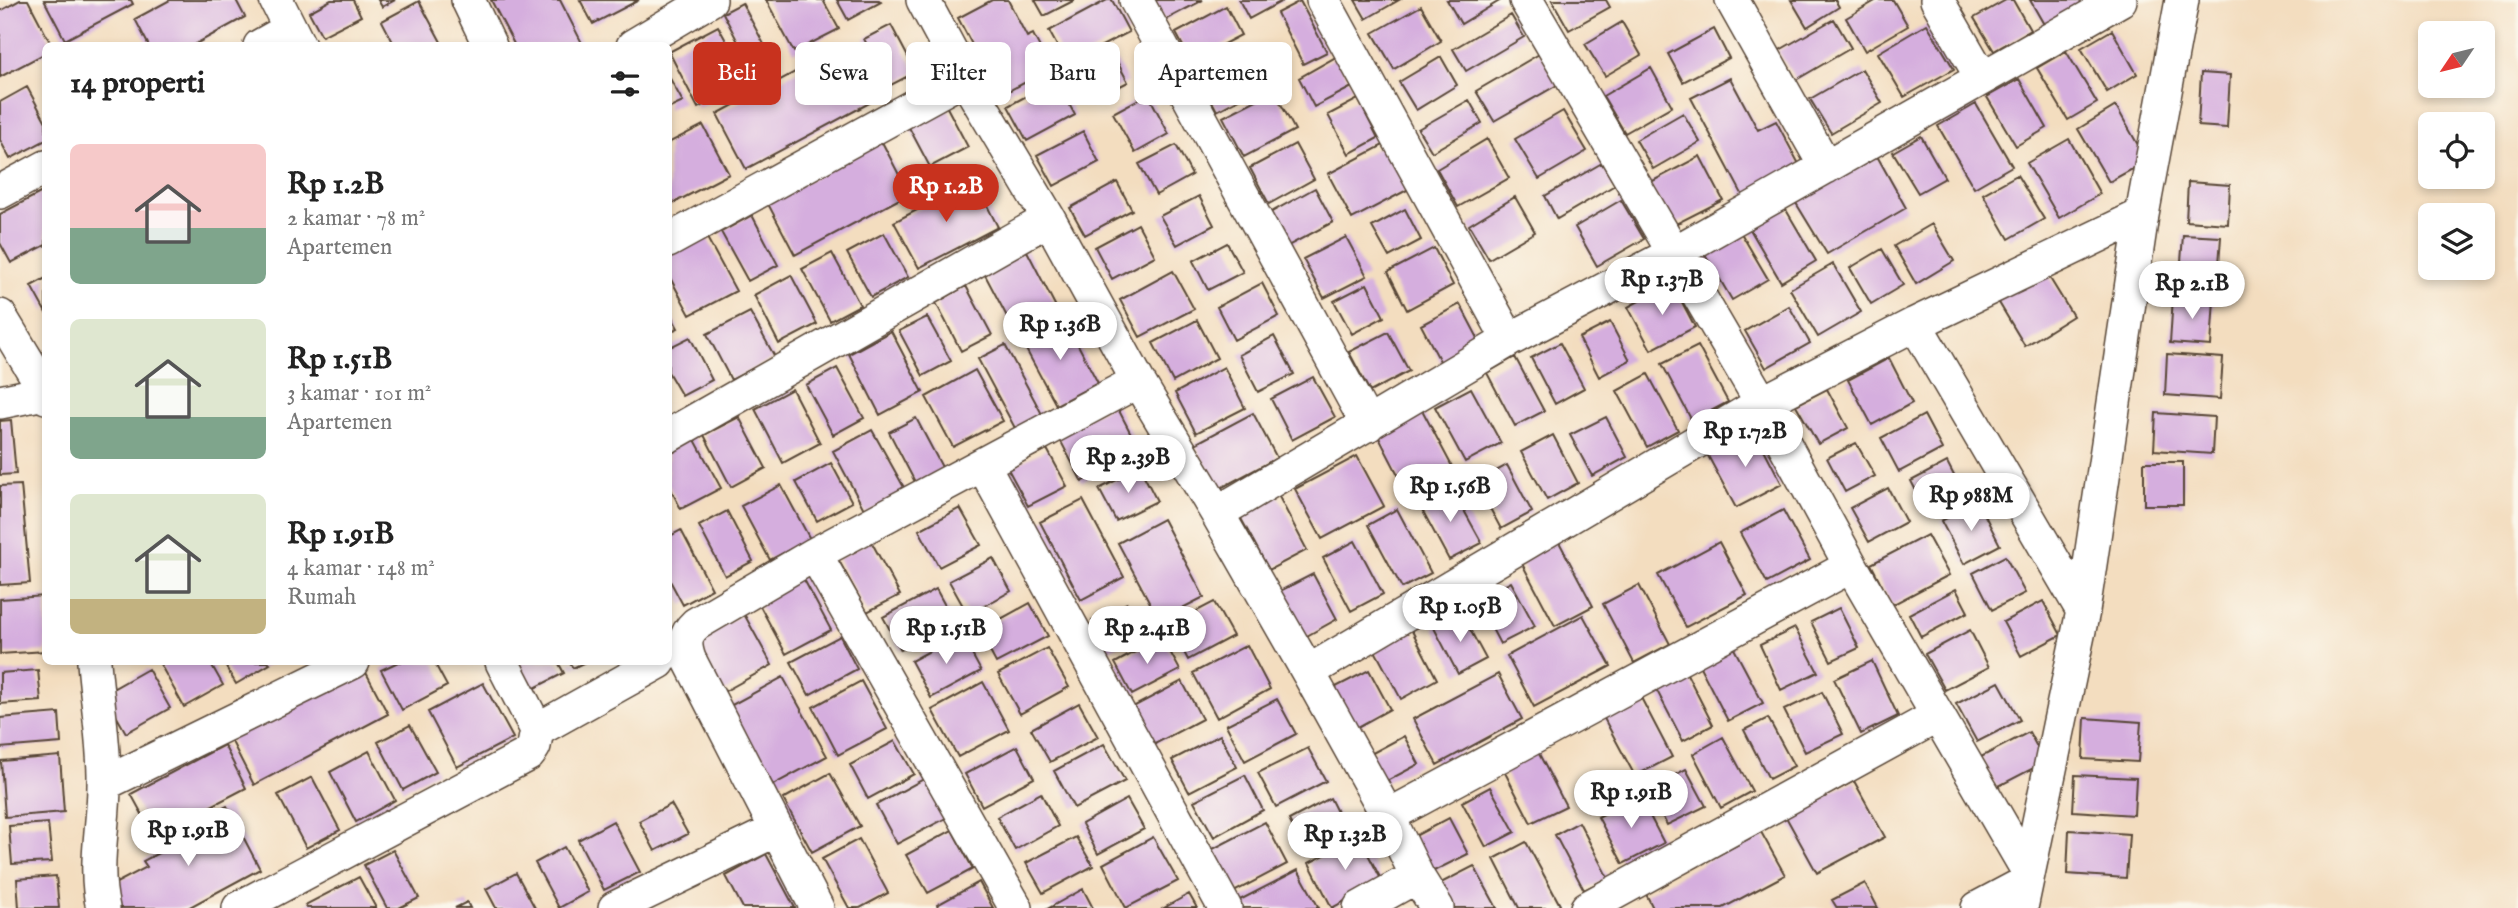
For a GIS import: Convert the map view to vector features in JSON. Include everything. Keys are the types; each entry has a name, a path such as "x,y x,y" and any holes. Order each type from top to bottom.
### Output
{"street":[{"path":"468,0 488,42"},
{"path":"638,42 678,8 710,0"},
{"path":"923,0 946,42"},
{"path":"1136,0 1368,425"},
{"path":"1323,0 1509,340"},
{"path":"1526,0 1762,403 1937,716 2025,887"},
{"path":"1732,0 1826,167"},
{"path":"1937,0 1982,78"},
{"path":"1217,513 1509,340 1674,253 2120,0"},
{"path":"2025,887 2083,611 2142,215 2182,0"},
{"path":"265,42 288,25"},
{"path":"672,239 916,105"},
{"path":"981,105 1308,672 1388,816 1417,876 1437,908"},
{"path":"0,192 42,169"},
{"path":"1308,672 1762,403 1915,324 2142,215"},
{"path":"672,434 1049,219"},
{"path":"0,316 42,389"},
{"path":"1915,324 2083,611"},
{"path":"672,654 696,624 815,554 1138,381"},
{"path":"0,402 42,395"},
{"path":"983,465 1225,908"},
{"path":"815,554 1016,908"},
{"path":"1388,816 1851,566"},
{"path":"672,657 776,830 817,908"},
{"path":"94,665 104,784 98,888 103,908"},
{"path":"104,784 347,665"},
{"path":"239,908 286,897 523,759 534,746 537,730 504,665"},
{"path":"537,730 653,665"},
{"path":"1587,908 1937,716"},
{"path":"615,908 776,830"},
{"path":"1360,908 1417,876"},
{"path":"1978,908 2025,887"}],"building":[{"path":"20,0 28,0 50,42 42,42 42,55 0,77 0,11"},
{"path":"44,0 131,0 133,4 65,40"},
{"path":"170,0 236,0 245,17 199,42 147,42 135,19"},
{"path":"331,0 353,0 361,16 322,36 309,12"},
{"path":"378,0 395,0 382,7"},
{"path":"491,0 560,0 581,42 513,42"},
{"path":"580,0 639,0 593,24"},
{"path":"766,0 823,0 839,29 814,42 795,42 794,52"},
{"path":"837,0 879,0 881,2 848,20"},
{"path":"992,0 1008,0 1027,37 1033,34 1037,42 1025,42 1025,82 1011,90 1011,42 971,42 958,18"},
{"path":"1035,0 1075,0 1044,16"},
{"path":"1107,0 1112,0 1129,32 1110,42 1055,42 1049,31"},
{"path":"1154,0 1203,0 1165,20"},
{"path":"1239,0 1284,0 1249,19"},
{"path":"1355,0 1399,0 1366,19"},
{"path":"1447,0 1501,0 1461,24"},
{"path":"1552,0 1606,0 1610,7 1569,30"},
{"path":"1791,0 1835,0 1839,7 1807,27"},
{"path":"1877,0 1893,0 1908,26 1865,51 1846,18"},
{"path":"2006,0 2013,0 2030,30 1994,51 1974,18"},
{"path":"2030,0 2093,0 2046,28"},
{"path":"419,1 441,42 393,42 382,21"},
{"path":"1300,1 1327,52 1303,64 1277,13"},
{"path":"742,3 763,42 738,42 723,13"},
{"path":"1226,6 1241,35 1228,42 1181,42 1176,33"},
{"path":"1421,6 1441,41 1394,69 1373,33"},
{"path":"1511,15 1524,37 1466,71 1453,49"},
{"path":"1834,19 1851,48 1796,80 1778,51"},
{"path":"1622,22 1641,55 1605,76 1585,44"},
{"path":"1927,24 1954,69 1904,97 1878,53"},
{"path":"891,25 906,53 906,77 892,84 892,42 866,42 864,39"},
{"path":"718,26 727,42 693,42 693,98 672,58 672,50"},
{"path":"1714,29 1729,58 1683,82 1668,54"},
{"path":"2112,30 2137,74 2107,92 2081,48"},
{"path":"2066,51 2097,103 2068,120 2037,68"},
{"path":"1541,53 1559,84 1494,121 1476,91"},
{"path":"1336,57 1352,87 1314,107 1299,78"},
{"path":"1441,57 1457,85 1416,110 1399,82"},
{"path":"1120,67 1128,82 1120,86"},
{"path":"1651,68 1672,106 1625,133 1603,96"},
{"path":"1862,69 1882,103 1831,133 1810,99"},
{"path":"795,72 795,105 866,105 746,169 717,114 734,105 781,105 781,80"},
{"path":"2201,73 2230,75 2227,128 2198,126"},
{"path":"1730,78 1758,130 1776,121 1800,166 1743,196 1691,98"},
{"path":"2019,79 2047,128 2016,146 1987,97"},
{"path":"672,82 683,102 672,107"},
{"path":"27,87 42,115 42,142 10,159 0,140 0,102"},
{"path":"1025,97 1025,105 1070,105 1075,115 1027,141 1008,106"},
{"path":"1358,99 1378,138 1349,154 1328,115"},
{"path":"1469,100 1482,123 1432,152 1418,129"},
{"path":"1134,102 1134,105 1154,105 1169,134 1135,153 1113,113"},
{"path":"1976,104 2012,166 1974,188 1938,126"},
{"path":"929,105 946,105 968,147 930,167 904,118"},
{"path":"1214,105 1228,105 1217,111"},
{"path":"1247,105 1282,105 1295,130 1244,157 1223,117"},
{"path":"2116,106 2147,161 2109,182 2078,129"},
{"path":"1563,111 1587,151 1539,179 1515,139"},
{"path":"1683,113 1700,142 1653,169 1636,140"},
{"path":"703,125 729,174 672,204 672,141"},
{"path":"1083,131 1099,162 1054,186 1037,155"},
{"path":"1921,136 1945,178 1918,193 1893,152"},
{"path":"1487,139 1509,178 1458,207 1437,169"},
{"path":"2069,139 2100,194 2059,218 2027,163"},
{"path":"882,142 909,194 795,255 767,202"},
{"path":"1295,144 1314,179 1269,204 1250,168"},
{"path":"1385,144 1409,189 1352,219 1328,174"},
{"path":"1176,145 1192,175 1156,195 1139,164"},
{"path":"1700,156 1723,200 1672,226 1649,183"},
{"path":"1877,156 1906,208 1827,254 1796,203"},
{"path":"1602,163 1615,185 1557,219 1545,196"},
{"path":"2017,175 2044,219 2009,239 1983,194"},
{"path":"974,180 998,227 919,268 894,222"},
{"path":"1117,182 1132,210 1085,235 1070,208"},
{"path":"2188,182 2230,185 2228,224 2186,221"},
{"path":"1315,188 1333,222 1288,246 1270,213"},
{"path":"42,192 42,247 11,263 0,243 0,214"},
{"path":"1199,196 1214,225 1177,245 1160,216"},
{"path":"1515,197 1535,232 1489,259 1469,225"},
{"path":"1621,200 1644,239 1597,266 1575,227"},
{"path":"1782,203 1816,261 1781,282 1747,224"},
{"path":"1405,209 1421,240 1389,257 1372,227"},
{"path":"752,215 778,265 748,281 721,232"},
{"path":"1138,224 1155,256 1112,279 1095,247"},
{"path":"1932,224 1954,261 1916,284 1894,246"},
{"path":"884,233 908,277 871,297 847,253"},
{"path":"1741,233 1768,279 1732,300 1705,254"},
{"path":"2183,235 2221,237 2217,292 2179,289"},
{"path":"706,236 736,291 690,315 672,281 672,254"},
{"path":"1346,237 1367,276 1324,298 1303,259"},
{"path":"1227,243 1243,272 1208,290 1193,261"},
{"path":"1434,248 1453,285 1407,310 1388,272"},
{"path":"1882,249 1903,285 1871,304 1850,268"},
{"path":"1027,251 1056,307 1014,330 984,273"},
{"path":"832,253 860,305 830,321 802,269"},
{"path":"1833,264 1861,312 1818,337 1790,289"},
{"path":"2043,267 2073,316 2025,346 1995,296"},
{"path":"1173,271 1194,309 1140,337 1120,300"},
{"path":"791,275 817,324 779,344 754,295"},
{"path":"42,280 42,306 31,286"},
{"path":"1262,283 1279,316 1234,340 1217,307"},
{"path":"1672,283 1695,327 1651,350 1628,307"},
{"path":"1367,284 1384,317 1352,334 1334,301"},
{"path":"966,286 992,335 961,351 936,303"},
{"path":"2173,297 2214,299 2211,346 2170,343"},
{"path":"1460,304 1480,342 1441,363 1421,325"},
{"path":"1789,306 1810,343 1766,368 1745,331"},
{"path":"750,312 775,357 731,380 707,334"},
{"path":"672,317 678,328 672,331"},
{"path":"927,317 951,361 923,376 899,331"},
{"path":"1065,320 1098,383 1056,405 1022,342"},
{"path":"1197,320 1217,358 1173,382 1153,343"},
{"path":"1610,322 1630,360 1599,377 1579,338"},
{"path":"891,331 923,392 880,415 849,354"},
{"path":"1388,332 1409,371 1370,392 1349,352"},
{"path":"1274,336 1294,374 1258,392 1239,355"},
{"path":"690,337 712,380 682,396 672,379 672,346"},
{"path":"1560,343 1584,388 1555,404 1531,358"},
{"path":"1005,345 1043,416 1016,430 978,359"},
{"path":"1698,346 1728,402 1692,421 1662,364"},
{"path":"2167,354 2223,358 2220,399 2165,395"},
{"path":"1515,357 1544,411 1515,426 1487,373"},
{"path":"1889,358 1912,403 1872,425 1848,380"},
{"path":"1224,367 1245,408 1196,433 1175,393"},
{"path":"837,368 864,418 833,435 806,385"},
{"path":"975,370 1003,421 953,447 926,397"},
{"path":"1648,374 1678,430 1647,447 1617,391"},
{"path":"1313,377 1335,417 1292,440 1271,399"},
{"path":"1471,388 1501,443 1465,462 1435,407"},
{"path":"792,389 820,443 783,463 755,409"},
{"path":"1827,389 1848,428 1818,444 1796,405"},
{"path":"1115,403 1140,451 1082,482 1057,434"},
{"path":"1420,406 1455,472 1409,496 1375,430"},
{"path":"1253,413 1277,458 1219,489 1195,444"},
{"path":"2156,413 2214,417 2212,454 2154,450"},
{"path":"1924,415 1942,449 1899,472 1881,438"},
{"path":"739,417 766,468 731,487 704,435"},
{"path":"1606,417 1627,457 1592,476 1570,435"},
{"path":"916,418 943,469 916,484 889,432"},
{"path":"11,420 16,474 0,475 0,421"},
{"path":"872,430 906,491 866,513 833,451"},
{"path":"1754,430 1782,484 1736,508 1707,454"},
{"path":"1553,435 1578,483 1547,500 1521,452"},
{"path":"693,436 721,488 681,509 672,492 672,447"},
{"path":"1856,443 1875,476 1845,492 1827,458"},
{"path":"1047,449 1067,486 1028,506 1008,469"},
{"path":"1357,456 1384,506 1322,539 1295,489"},
{"path":"1947,462 1963,493 1927,512 1911,481"},
{"path":"2144,462 2183,462 2183,505 2144,505"},
{"path":"831,463 852,502 817,521 796,482"},
{"path":"1507,465 1532,512 1501,529 1476,482"},
{"path":"1140,468 1157,501 1116,521 1099,489"},
{"path":"21,485 30,583 0,585 0,486"},
{"path":"781,485 810,539 770,560 741,506"},
{"path":"1451,487 1482,543 1449,560 1419,504"},
{"path":"1888,488 1906,522 1869,542 1850,508"},
{"path":"1277,493 1307,550 1269,570 1238,513"},
{"path":"1083,500 1124,577 1081,600 1040,522"},
{"path":"1978,502 2000,545 1964,564 1941,521"},
{"path":"960,508 981,545 939,567 919,530"},
{"path":"1397,509 1431,573 1402,588 1368,525"},
{"path":"1783,510 1810,560 1767,583 1740,533"},
{"path":"727,511 753,561 725,576 699,526"},
{"path":"1163,519 1204,597 1159,620 1118,543"},
{"path":"681,530 712,589 683,605 672,584 672,535"},
{"path":"1927,535 1949,575 1892,605 1871,564"},
{"path":"1558,540 1593,606 1555,626 1520,560"},
{"path":"871,541 900,595 867,612 838,559"},
{"path":"1355,541 1383,594 1351,611 1323,558"},
{"path":"1719,542 1747,595 1686,627 1658,575"},
{"path":"2005,556 2025,593 1992,610 1973,573"},
{"path":"993,558 1011,591 968,615 949,581"},
{"path":"800,572 831,630 786,654 755,597"},
{"path":"1313,574 1337,619 1305,637 1280,591"},
{"path":"1511,582 1535,626 1500,644 1477,600"},
{"path":"1639,585 1670,644 1634,663 1603,604"},
{"path":"936,589 954,622 901,650 883,617"},
{"path":"1956,589 1968,612 1921,637 1909,614"},
{"path":"42,596 42,651 0,654 0,599"},
{"path":"2043,601 2061,635 2021,656 2003,622"},
{"path":"1214,602 1233,636 1188,660 1170,625"},
{"path":"1030,603 1048,636 996,663 979,631"},
{"path":"1127,603 1143,632 1107,651 1092,621"},
{"path":"1839,608 1859,648 1831,661 1811,622"},
{"path":"1461,613 1486,659 1458,674 1434,628"},
{"path":"744,614 772,665 718,695 690,643"},
{"path":"1583,615 1611,666 1534,707 1507,656"},
{"path":"1410,627 1437,679 1401,699 1373,647"},
{"path":"1795,628 1818,672 1781,690 1760,645"},
{"path":"1970,630 1989,667 1945,690 1925,654"},
{"path":"961,634 981,671 931,698 911,661"},
{"path":"840,636 857,669 809,695 791,662"},
{"path":"1162,637 1180,670 1132,695 1115,663"},
{"path":"1730,641 1763,703 1728,721 1696,659"},
{"path":"1247,645 1270,689 1217,718 1193,673"},
{"path":"1047,648 1069,687 1020,714 998,674"},
{"path":"1872,661 1898,716 1861,734 1834,679"},
{"path":"161,665 212,665 223,685 184,707"},
{"path":"225,665 268,665 236,684"},
{"path":"362,665 388,714 254,785 229,736"},
{"path":"392,665 436,665 447,686 402,710 381,670"},
{"path":"510,665 560,665 564,673 525,693"},
{"path":"148,669 170,708 126,733 104,694"},
{"path":"38,670 41,701 0,704 0,673"},
{"path":"1369,670 1390,709 1354,729 1332,689"},
{"path":"1686,672 1713,725 1683,741 1655,687"},
{"path":"1498,674 1522,719 1437,765 1413,719"},
{"path":"783,677 827,756 773,785 730,706"},
{"path":"861,681 887,729 838,755 813,707"},
{"path":"1182,681 1202,719 1153,745 1133,707"},
{"path":"983,682 1009,730 958,757 932,710"},
{"path":"1999,682 2020,720 1977,742 1956,704"},
{"path":"483,683 513,738 457,767 428,712"},
{"path":"1638,692 1672,757 1635,776 1600,711"},
{"path":"1822,692 1843,734 1805,752 1784,710"},
{"path":"1277,699 1296,734 1245,761 1226,725"},
{"path":"1079,703 1098,737 1050,762 1031,729"},
{"path":"59,713 61,743 0,748 0,718"},
{"path":"1768,718 1794,766 1769,779 1744,730"},
{"path":"2085,718 2141,722 2138,762 2083,759"},
{"path":"410,725 436,772 403,790 378,742"},
{"path":"2029,732 2045,762 1997,787 1981,757"},
{"path":"1220,735 1237,767 1189,792 1172,760"},
{"path":"1404,736 1419,764 1383,783 1367,756"},
{"path":"1723,737 1752,791 1721,808 1693,754"},
{"path":"895,741 914,774 868,799 850,765"},
{"path":"1104,744 1125,781 1074,808 1054,771"},
{"path":"224,745 246,788 154,836 131,794"},
{"path":"1017,746 1034,778 982,806 965,774"},
{"path":"1308,748 1326,781 1276,807 1258,773"},
{"path":"1536,748 1566,806 1531,823 1501,765"},
{"path":"369,751 395,800 356,822 330,772"},
{"path":"60,756 64,812 5,817 1,761"},
{"path":"1686,769 1706,806 1667,825 1648,789"},
{"path":"830,773 860,826 812,852 783,799"},
{"path":"1245,775 1263,810 1214,837 1194,801"},
{"path":"2075,775 2136,778 2134,815 2073,811"},
{"path":"929,776 950,816 897,844 876,805"},
{"path":"312,777 340,830 306,848 278,795"},
{"path":"1854,781 1885,837 1817,873 1786,817"},
{"path":"1490,787 1515,832 1486,847 1462,802"},
{"path":"1041,793 1058,826 1015,850 997,817"},
{"path":"1639,795 1664,843 1623,864 1598,817"},
{"path":"1330,798 1346,830 1305,852 1289,820"},
{"path":"1127,799 1144,829 1098,854 1082,824"},
{"path":"671,804 688,834 655,851 639,821"},
{"path":"227,806 260,869 188,908 108,908 99,892 147,867 143,861 191,836 186,827"},
{"path":"1449,818 1468,854 1432,872 1413,837"},
{"path":"613,821 640,872 604,890 578,840"},
{"path":"1265,822 1287,864 1234,892 1211,850"},
{"path":"1579,822 1608,878 1584,890 1555,835"},
{"path":"48,823 52,862 12,864 9,826"},
{"path":"952,830 973,869 928,893 906,855"},
{"path":"2069,830 2129,834 2126,878 2067,874"},
{"path":"1761,832 1785,875 1723,908 1653,908 1646,894"},
{"path":"1076,837 1093,866 1043,893 1026,863"},
{"path":"1153,837 1178,881 1126,908 1103,864"},
{"path":"1359,837 1382,881 1332,908 1309,863"},
{"path":"859,839 888,893 860,908 849,908 822,859"},
{"path":"1526,842 1560,905 1555,908 1519,908 1494,859"},
{"path":"564,847 588,892 559,908 535,863"},
{"path":"393,850 419,898 399,908 387,908 364,865"},
{"path":"766,854 795,908 743,908 726,876"},
{"path":"1474,866 1497,908 1449,908 1437,885"},
{"path":"1298,870 1319,908 1240,908 1236,902"},
{"path":"516,873 535,908 496,908 486,889"},
{"path":"56,876 59,908 19,908 17,879"},
{"path":"359,877 376,908 307,908 305,905"},
{"path":"979,882 993,908 938,908 937,905"},
{"path":"1865,883 1878,908 1837,908 1832,900"},
{"path":"1083,889 1093,908 1049,908"},
{"path":"1189,894 1197,908 1164,908"},
{"path":"467,902 470,908 455,908"}]}
